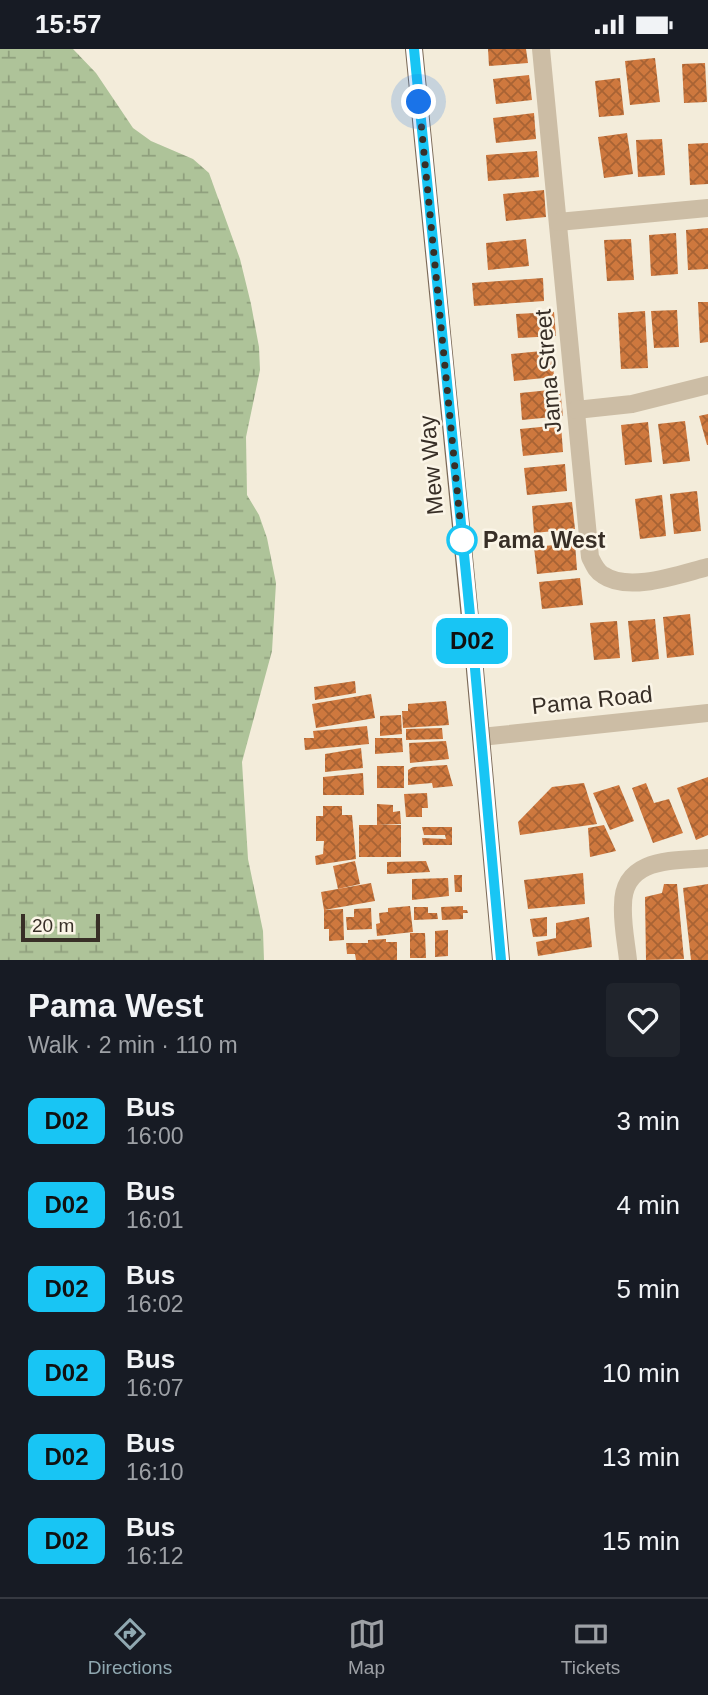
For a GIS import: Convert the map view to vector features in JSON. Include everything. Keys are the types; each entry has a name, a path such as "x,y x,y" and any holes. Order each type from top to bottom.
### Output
{"main road":[{"name":"Mew Way","path":"414,49 501,960"}],"street":[{"name":"Jama Street","path":"541,49 590,557 596,569 605,577 618,582 636,583 708,567"},
{"path":"558,222 708,208"},
{"path":"576,410 632,404 708,385"},
{"name":"Pama Road","path":"481,737 708,713"},
{"path":"628,960 622,904 625,887 633,875 645,867 662,862 708,858"}],"green space":[{"path":"0,49 73,49 96,73 133,128 151,141 193,159 209,173 240,259 259,347 260,370 246,437 247,495 259,515 267,538 276,583 272,651 242,762 248,859 263,931 264,960 0,960"}],"building":[{"path":"488,49 526,49 528,63 489,66"},
{"path":"655,58 660,102 630,105 625,61"},
{"path":"705,63 707,102 684,103 682,64"},
{"path":"529,75 532,100 496,104 493,79"},
{"path":"620,78 624,115 599,117 595,81"},
{"path":"534,113 536,139 496,143 493,118"},
{"path":"627,133 633,174 604,178 598,137"},
{"path":"662,139 665,175 638,177 636,140"},
{"path":"708,143 708,184 690,185 688,144"},
{"path":"537,151 539,177 488,181 486,155"},
{"path":"544,190 546,217 506,221 503,194"},
{"path":"708,228 708,269 688,270 686,230"},
{"path":"676,233 678,274 651,276 649,235"},
{"path":"526,239 529,266 488,270 486,243"},
{"path":"631,239 634,280 607,281 604,240"},
{"path":"543,278 544,301 474,306 472,283"},
{"path":"698,302 708,302 708,342 700,343"},
{"path":"677,310 679,347 654,348 651,311"},
{"path":"645,311 648,368 621,369 618,313"},
{"path":"554,312 556,336 518,338 516,314"},
{"path":"552,350 554,377 514,381 511,354"},
{"path":"560,389 563,416 522,420 520,393"},
{"path":"708,414 708,445 707,445 699,416"},
{"path":"685,421 690,461 663,464 658,424"},
{"path":"648,422 652,462 625,465 621,425"},
{"path":"561,425 563,452 523,456 520,429"},
{"path":"565,464 567,491 527,495 524,468"},
{"path":"697,491 701,531 674,534 670,494"},
{"path":"662,495 666,536 640,539 635,499"},
{"path":"572,502 575,529 534,533 532,506"},
{"path":"575,543 577,570 537,574 534,547"},
{"path":"580,578 583,605 542,609 539,582"},
{"path":"690,614 694,655 667,658 663,617"},
{"path":"655,619 659,659 632,662 628,621"},
{"path":"617,621 620,658 594,660 590,623"},
{"path":"355,681 356,693 315,700 314,687"},
{"path":"371,694 375,718 316,728 312,704"},
{"path":"446,701 449,725 403,728 402,711 408,711 408,704"},
{"path":"401,715 402,734 380,736 380,716"},
{"path":"367,726 369,744 305,750 304,738 314,738 313,731"},
{"path":"442,728 443,739 406,740 406,729"},
{"path":"375,738 402,738 403,752 375,754"},
{"path":"446,741 449,759 410,763 409,743"},
{"path":"361,748 363,768 325,772 325,754"},
{"path":"447,765 453,786 433,788 432,783 408,785 408,770 413,767"},
{"path":"377,766 404,766 404,788 377,788"},
{"path":"363,773 364,795 323,795 323,777"},
{"path":"708,777 708,835 696,840 677,788"},
{"path":"584,783 597,824 520,835 518,822 552,787"},
{"path":"646,783 654,803 669,799 683,833 653,843 632,788"},
{"path":"619,785 634,821 610,830 593,793"},
{"path":"427,793 428,808 422,808 422,817 406,817 404,794"},
{"path":"377,804 393,805 393,812 400,811 401,824 377,825"},
{"path":"323,806 342,806 342,815 352,815 356,859 316,865 315,856 323,854 324,841 316,841 316,816 323,816"},
{"path":"359,825 401,825 401,857 359,857"},
{"path":"604,825 616,851 590,857 588,828"},
{"path":"422,827 452,827 452,845 423,845 422,838 446,839 445,835 424,835"},
{"path":"355,861 360,884 338,889 333,866"},
{"path":"426,861 430,872 387,874 387,862"},
{"path":"583,873 585,904 528,909 524,880"},
{"path":"454,875 462,875 462,892 455,892"},
{"path":"448,878 449,896 412,900 412,879"},
{"path":"371,883 375,901 324,910 321,892"},
{"path":"664,884 677,884 684,959 646,960 645,897 662,893"},
{"path":"708,884 708,960 691,960 683,888"},
{"path":"410,906 413,932 377,936 379,913 388,912 388,908"},
{"path":"463,906 463,910 468,913 463,913 463,919 442,920 441,907"},
{"path":"414,907 428,907 428,913 437,913 438,919 414,920"},
{"path":"371,908 372,929 347,930 346,917 354,917 354,909"},
{"path":"343,909 344,940 329,941 329,929 324,929 324,910"},
{"path":"547,917 547,936 533,937 530,919"},
{"path":"589,917 592,947 538,956 536,942 556,938 556,923"},
{"path":"448,930 448,956 435,957 435,931"},
{"path":"410,933 425,933 426,958 410,958"},
{"path":"386,939 386,942 397,942 397,960 356,960 355,954 347,954 346,943 368,943 368,940"}],"bus line":[{"name":"D02","path":"414,49 501,960"}],"place":[{"name":"Pama West","path":"462,540"}],"route":[{"path":"419,102 462,540"}]}
